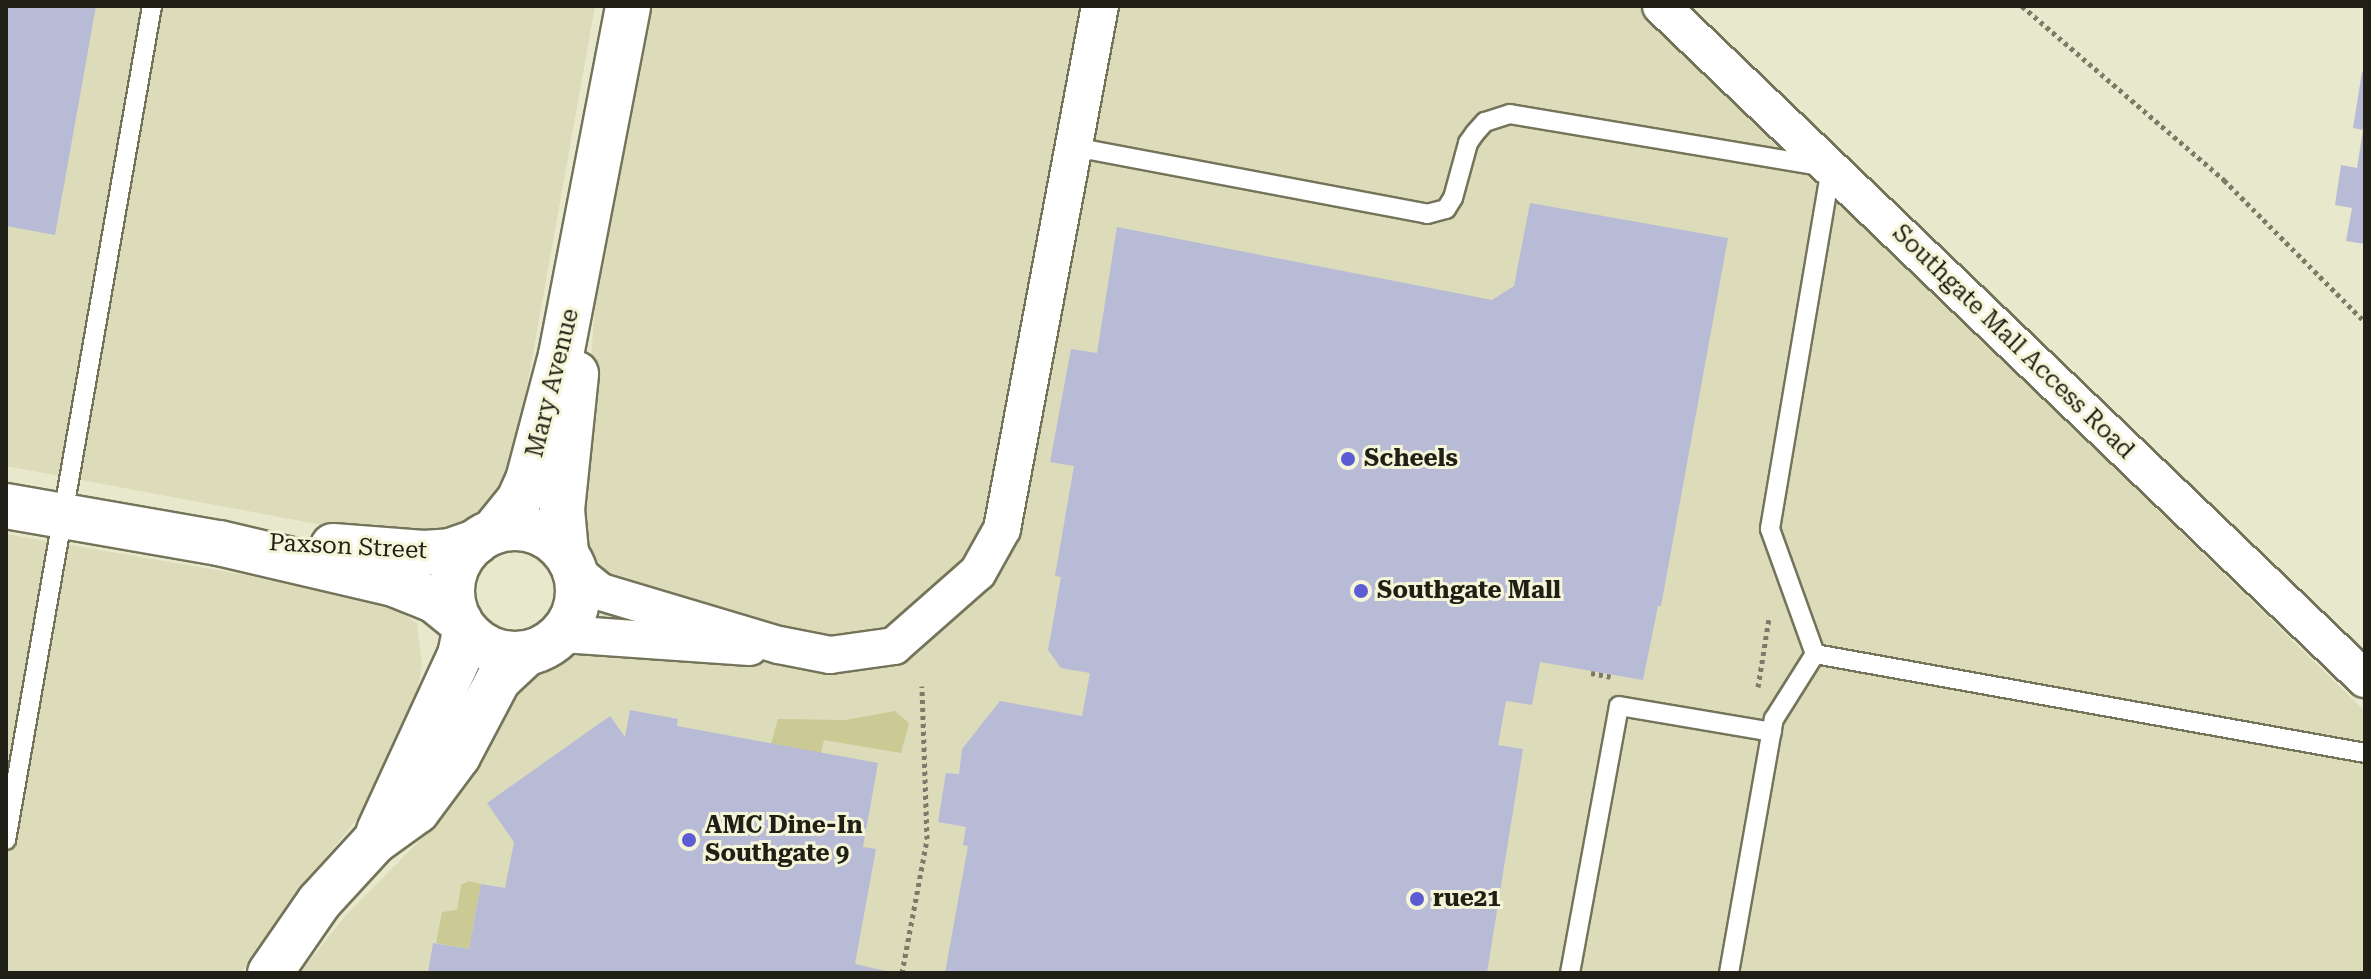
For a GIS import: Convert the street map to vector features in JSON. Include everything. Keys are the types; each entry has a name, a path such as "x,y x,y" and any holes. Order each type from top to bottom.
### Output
{"street":[{"name":"Mary Avenue","path":"484,537 519,500 528,480 578,281 611,83 628,6"},
{"path":"374,842 460,655 462,626 451,595 454,575 462,556 484,537 513,528 532,530 551,539 601,592 779,645 830,655 894,646 978,572 1002,529 1100,6"},
{"name":"Southgate Mall Access Road","path":"1661,6 2365,679"},
{"name":"Mary Avenue","path":"571,562 562,510 576,392 578,281"},
{"name":"Paxson Street","path":"6,506 219,543 394,584 434,600 462,626"},
{"name":"Paxson Street","path":"219,543 280,540 424,553 450,551 484,537"},
{"path":"462,626 482,646 502,654 525,655 545,648 563,634 574,615 578,594 571,562"},
{"path":"563,634 731,648 779,645"},
{"path":"270,973 319,902 374,842 417,811 458,756 498,680 525,655"}],"lane":[{"path":"6,840 152,6"},
{"path":"1074,147 1427,214 1446,209 1453,198 1468,143 1485,122 1510,114 1831,168 1770,529 1815,654"},
{"path":"1729,973 1774,719 1815,654"},
{"path":"1815,654 2365,753"},
{"path":"1570,973 1619,706 1772,732"}],"path":[{"path":"2022,6 2224,180 2365,322"},
{"path":"1756,703 1770,614"},
{"path":"1591,673 1621,679"},
{"path":"902,973 927,839 922,686"}],"shaded area":[{"path":"6,6 595,6 513,465 486,511 447,531 387,537 6,466"},
{"name":"Southgate Mall","path":"649,6 1638,6 2365,711 2365,973 300,973 345,916 446,814 515,694 540,664 593,647 614,581 590,551 579,505 599,259 621,125"},
{"path":"6,534 374,597 417,623 422,665 415,704 396,763 362,813 288,903 241,973 6,973"},
{"path":"895,711 909,723 901,753 824,740 821,753 771,744 778,719 845,720"},
{"path":"469,881 481,884 469,949 436,943 442,912 457,910 461,885"}],"building":[{"path":"6,6 96,6 55,235 6,226"},
{"path":"2362,72 2365,73 2365,244 2346,241 2352,208 2335,205 2341,165 2357,168 2363,130 2353,128"},
{"name":"Southgate Mall","path":"1530,203 1728,238 1661,606 1658,606 1643,680 1540,662 1532,705 1506,701 1498,745 1523,749 1487,973 945,973 968,846 963,845 966,827 938,822 946,773 959,774 962,749 1000,701 1082,716 1090,673 1061,668 1048,650 1061,577 1055,576 1074,466 1050,462 1071,349 1097,353 1117,227 1492,300 1514,286"},
{"name":"AMC Dine-In Southgate 9","path":"630,710 678,719 677,726 878,763 863,847 876,849 855,964 895,973 428,973 433,943 469,949 481,884 505,888 514,842 487,803 610,716 625,737"}],"place":[{"name":"Scheels","path":"1348,459"},
{"name":"Southgate Mall","path":"1361,591"},
{"name":"AMC Dine-In Southgate 9","path":"689,840"},
{"name":"rue21","path":"1417,899"}]}
